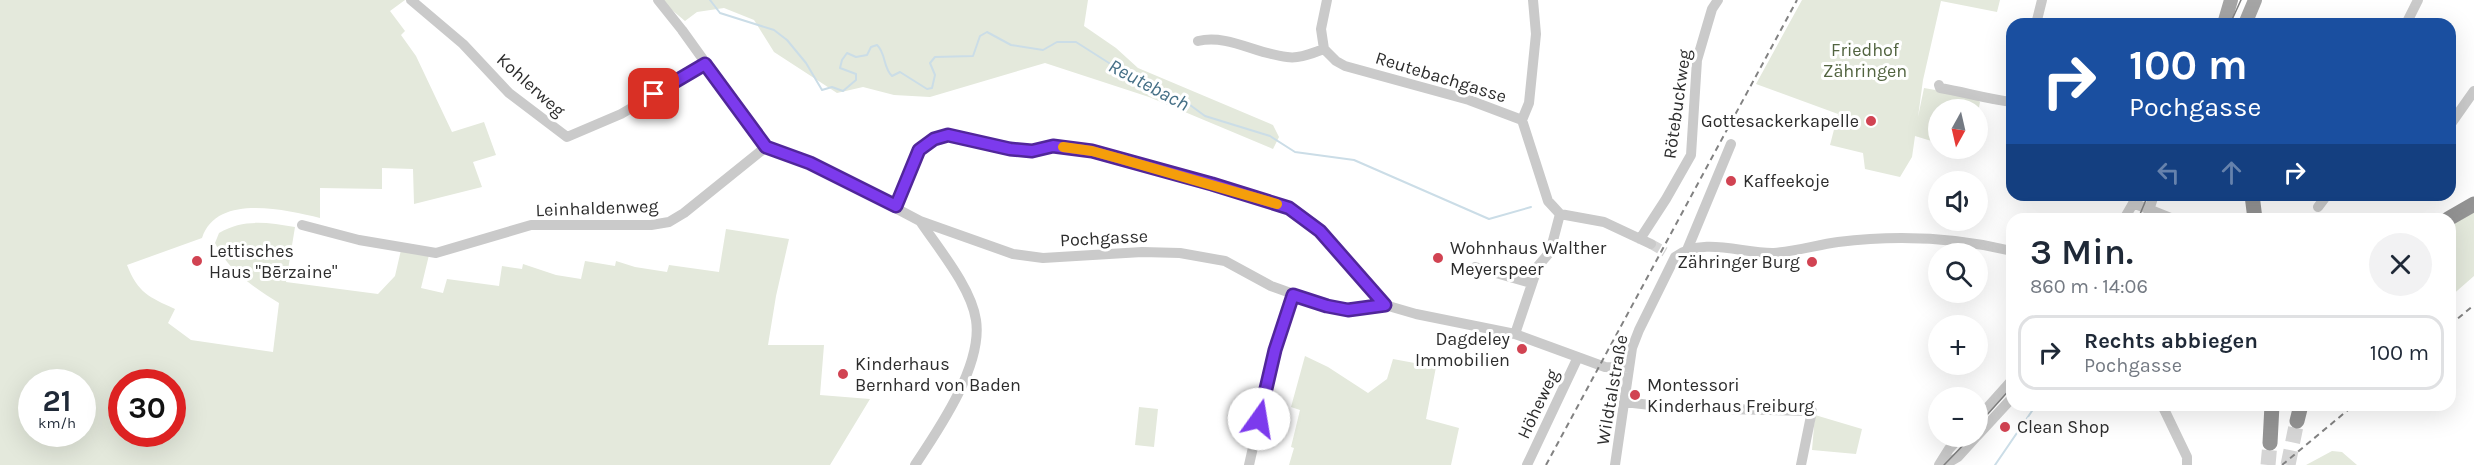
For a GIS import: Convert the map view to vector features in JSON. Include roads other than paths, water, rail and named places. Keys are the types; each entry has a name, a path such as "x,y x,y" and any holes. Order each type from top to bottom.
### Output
{"highway":[{"path":"2456,214 2474,204"},
{"path":"2270,443 2272,411"},
{"path":"2297,421 2300,411"}],"main road":[{"path":"2248,18 2255,0"}],"street":[{"name":"Kohlerweg","path":"411,0 463,44 509,93 567,137 621,114 705,64"},
{"path":"658,0 766,147"},
{"path":"1198,41 1213,38 1287,57 1308,55 1324,49 1321,29 1327,0"},
{"path":"1522,120 1529,103 1536,34 1533,0"},
{"name":"Rötebuckweg","path":"1640,239 1666,200 1690,156 1697,60 1712,9 1718,0"},
{"path":"2038,18 2042,0"},
{"path":"2409,18 2418,0"},
{"name":"Reutebachgasse","path":"1324,49 1335,61 1345,66 1439,91 1522,120 1548,201 1560,214"},
{"path":"1939,85 1940,88 1970,93 1981,98 2006,101"},
{"path":"2456,116 2474,91"},
{"path":"896,206 919,150 934,139 948,135 1010,149 1032,151 1053,146 1092,151 1289,208 1320,231 1385,305"},
{"path":"1731,144 1687,250 1718,247 1775,253 1837,242 1914,238 1975,242 2006,250"},
{"name":"Pochgasse","path":"766,147 810,163 896,206 920,221 1012,254 1043,258 1142,252 1180,253 1225,261 1293,295 1327,306 1348,310 1385,305 1416,314 1515,334 1605,367 1629,368"},
{"name":"Leinhaldenweg","path":"302,225 359,240 436,253 531,225 651,225 669,222 684,213 766,147"},
{"path":"2318,207 2322,201"},
{"path":"1515,334 1538,266 1550,252 1560,214 1604,222 1651,244"},
{"path":"915,465 963,381 977,335 976,319 968,298 920,221"},
{"name":"Wildtalstraße","path":"1615,465 1632,348 1670,254 1687,250"},
{"path":"1475,267 1531,283"},
{"path":"1249,465 1275,350 1293,295"},
{"name":"Höheweg","path":"1527,465 1578,357"},
{"path":"1988,407 2006,387"},
{"path":"1624,402 1677,408 1812,411 1801,465"},
{"path":"1988,424 2006,405"},
{"path":"2165,411 2187,457 2187,465"},
{"path":"1946,464 1951,447"},
{"path":"1946,464 1958,457 1967,447"}],"waterway":[{"name":"Reutebach","path":"710,0 720,13 774,30 787,40 806,63 822,90 832,87 843,91 856,80 856,74 840,68 847,53 856,57 867,55 871,47 877,45 892,76 900,72 927,89 932,88 935,75 930,63 935,57 973,56 980,36 987,32 1011,45 1043,50 1057,42 1076,42 1120,70 1126,78 1190,105 1205,116 1270,136 1295,152 1354,160 1489,219 1531,207"},
{"path":"1995,465 2032,411"}],"tunnel":[{"path":"1651,244 1665,252"},
{"path":"2288,465 2297,421"},
{"path":"2268,465 2270,443"}],"tram line":[{"path":"2233,18 2241,0"},
{"path":"2140,213 2146,201"},
{"path":"1988,414 2006,394"},
{"path":"1944,465 1961,447"}],"railway":[{"path":"1546,465 1797,0"},
{"path":"2456,320 2474,305"},
{"path":"2282,465 2347,411"}],"place":[{"name":"Gottesackerkapelle","path":"1871,121"},
{"name":"Kaffeekoje","path":"1731,181"},
{"name":"Wohnhaus Walther Meyerspeer","path":"1438,258"},
{"name":"Lettisches Haus \"Bērzaine\"","path":"197,261"},
{"name":"Zähringer Burg","path":"1812,262"},
{"name":"Dagdeley Immobilien","path":"1522,349"},
{"name":"Kinderhaus Bernhard von Baden","path":"843,374"},
{"name":"Montessori Kinderhaus Freiburg","path":"1635,395"},
{"name":"Clean Shop","path":"2005,427"}],"park label":[{"name":"Friedhof Zähringen","path":"1865,60"}]}
